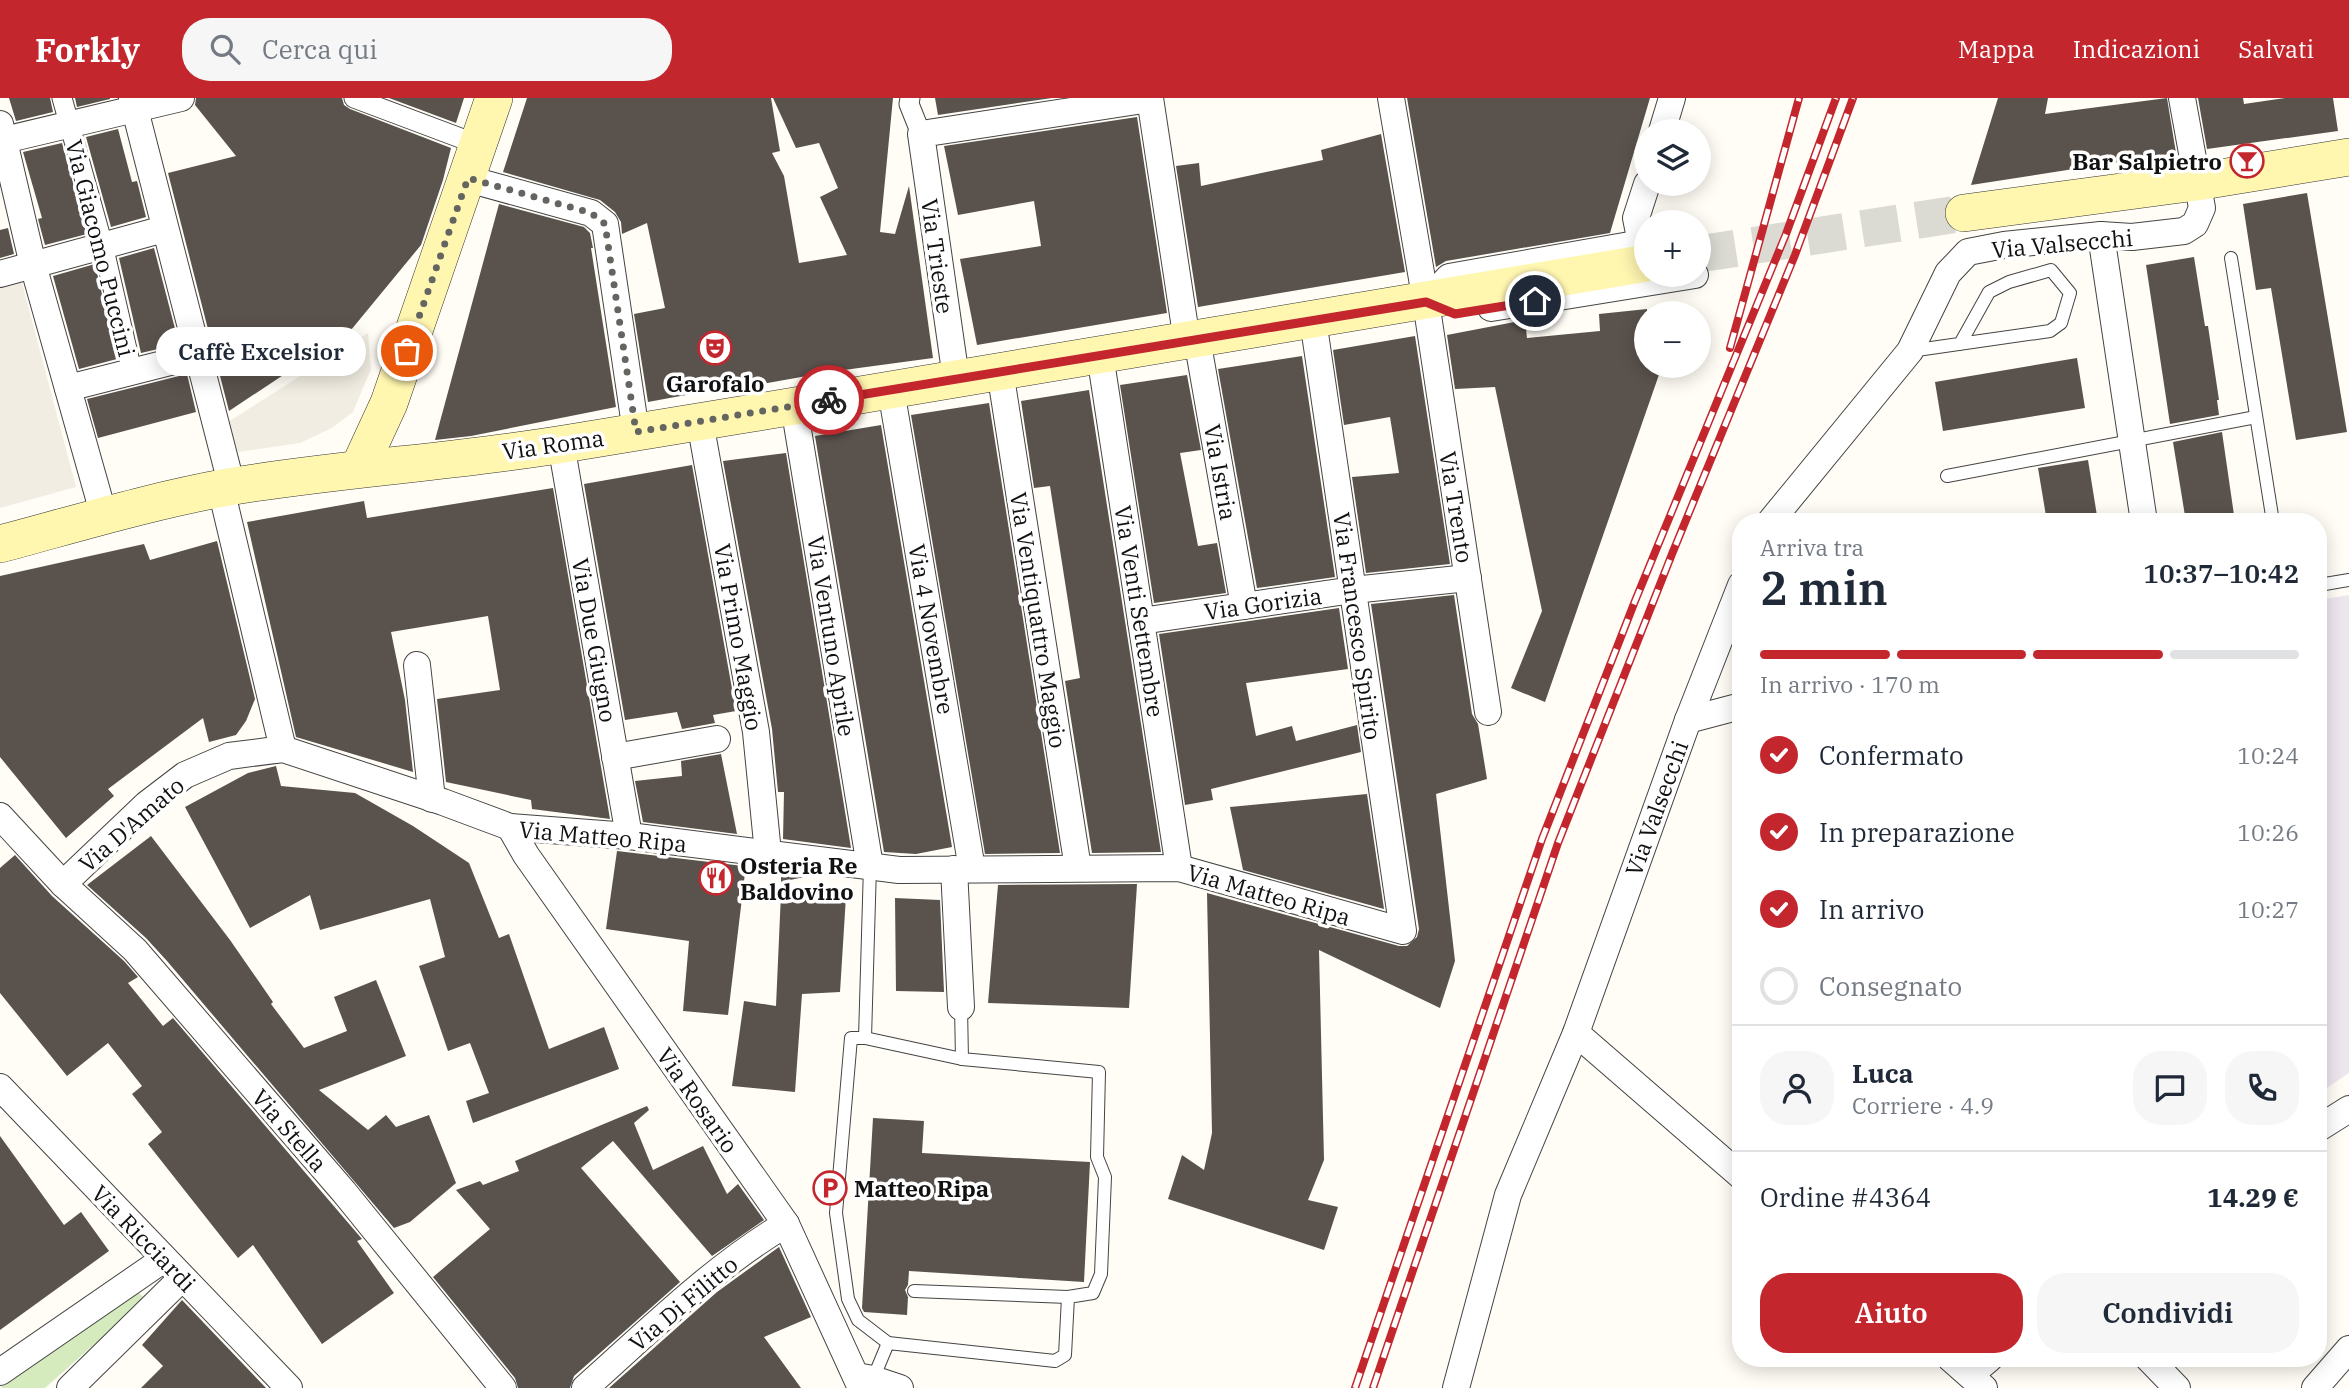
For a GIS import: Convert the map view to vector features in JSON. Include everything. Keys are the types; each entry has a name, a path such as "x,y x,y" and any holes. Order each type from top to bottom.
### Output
{"main road":[{"path":"359,468 389,402 494,98"},
{"path":"1964,213 2196,182 2349,157"},
{"name":"Via Roma","path":"0,544 104,516 226,488 359,468 561,444 1426,302 1634,252"}],"street":[{"name":"Via Giacomo Puccini","path":"62,98 103,245 132,371"},
{"name":"Via Giacomo Puccini","path":"1,135 69,124 133,104 181,98"},
{"path":"354,98 473,162 591,213 605,224 636,432"},
{"path":"910,98 909,104 921,134 1150,99"},
{"path":"1391,98 1426,302 1455,314 1634,285"},
{"path":"1666,119 1672,98"},
{"path":"2182,98 2196,182"},
{"name":"Via Istria","path":"1150,99 1192,340 1244,606"},
{"path":"133,104 198,355 223,423 226,488 282,749"},
{"name":"Via Trieste","path":"921,134 956,378"},
{"path":"1,135 33,265 104,516"},
{"name":"Via Valsecchi","path":"1777,513 1910,351 1948,273 1968,251 2101,235 2132,237 2184,231 2195,224 2202,208 2196,182"},
{"path":"0,274 164,229"},
{"path":"2101,235 2143,513"},
{"name":"Via Trento","path":"1426,302 1488,712"},
{"name":"Via Francesco Spirito","path":"1313,320 1403,932"},
{"path":"68,388 198,355"},
{"name":"Via Venti Settembre","path":"1100,355 1179,868"},
{"name":"Via Ventiquattro Maggio","path":"1000,371 1078,868"},
{"name":"Via 4 Novembre","path":"891,390 963,869 961,1007"},
{"name":"Via Ventuno Aprile","path":"794,406 870,866"},
{"name":"Via Primo Maggio","path":"700,422 756,733 768,853"},
{"name":"Via Due Giugno","path":"561,444 629,836"},
{"name":"Via Gorizia","path":"1141,621 1353,590 1468,578"},
{"name":"Via Valsecchi","path":"1456,1388 1508,1195 1576,1033 1688,720 1732,607"},
{"path":"417,665 432,799"},
{"path":"1688,720 1732,708"},
{"path":"615,757 717,739"},
{"name":"Via Matteo Ripa","path":"282,749 510,827 629,836 899,870 1179,868 1403,932"},
{"name":"Via D'Amato","path":"63,884 147,804 185,775 229,755 282,749"},
{"name":"Via Stella","path":"0,816 63,884 135,950 344,1192 503,1388"},
{"name":"Via Rosario","path":"510,827 526,855 786,1224 863,1381"},
{"path":"1576,1033 1732,1168"},
{"name":"Via Ricciardi","path":"0,1087 289,1388"},
{"path":"2327,1123 2349,1109"},
{"name":"Via Di Filitto","path":"585,1388 668,1313 740,1254 786,1224"},
{"path":"0,1371 164,1259"},
{"path":"70,1388 182,1278"},
{"path":"2315,1388 2349,1349"},
{"path":"1960,1367 1977,1382"},
{"path":"2156,1367 2176,1388"},
{"path":"863,1381 900,1388"}],"lane":[{"path":"2231,258 2272,513"},
{"path":"1910,351 1960,344 2050,331 2062,323 2070,293 2051,271 2009,282 1989,292 1960,344"},
{"path":"1947,476 2256,417"},
{"path":"2327,584 2349,580"},
{"path":"865,1038 870,866"},
{"path":"961,1007 962,1059"},
{"path":"914,1291 1068,1297 1093,1293 1101,1274 1105,1177 1097,1157 1098,1072 962,1059 865,1038 851,1038 836,1213 848,1299 858,1320 888,1343 1055,1361 1065,1355 1068,1297"},
{"path":"863,1381 888,1343"}],"shaded area":[{"path":"21,279 76,487 0,508 0,285"},
{"path":"368,333 371,369 353,412 332,428 300,443 238,452 228,422"},
{"path":"2349,595 2349,1073 2327,1088 2327,599"}],"green space":[{"path":"137,1291 145,1299 45,1388 2,1388 0,1384"}],"building":[{"path":"9,98 50,98 53,112 16,121"},
{"path":"75,98 110,98 110,99 77,107"},
{"path":"196,98 342,98 344,105 350,109 451,148 421,245 351,330 229,411 168,173 236,156 195,105"},
{"path":"389,98 464,98 456,123"},
{"path":"527,98 771,98 780,151 772,153 784,176 799,263 847,255 820,197 838,188 819,143 796,148 773,98 893,98 880,232 895,234 909,186 933,358 829,372 729,390 729,387 648,402 634,314 665,308 647,223 622,234 621,222 615,212 600,200 503,172"},
{"path":"935,98 1052,98 938,115"},
{"path":"1407,98 1650,98 1644,119 1634,119 1634,152 1610,233 1446,261 1436,267"},
{"path":"1998,98 2048,98 2045,114 2167,98 2176,153 1971,185"},
{"path":"2198,98 2243,98 2244,104 2285,98 2333,98 2338,131 2207,149"},
{"path":"1137,117 1167,313 977,345 960,259 1041,246 1034,201 958,215 944,146"},
{"path":"118,129 132,182 137,181 146,217 111,227 86,137"},
{"path":"1381,134 1405,272 1198,307 1176,166 1199,163 1201,186 1323,160 1321,150"},
{"path":"62,143 87,234 45,245 38,219 42,218 23,152"},
{"path":"2307,193 2347,432 2296,440 2271,288 2256,290 2243,204"},
{"path":"499,204 584,227 590,233 616,407 471,436 435,440"},
{"path":"8,228 14,254 0,258 0,230"},
{"path":"154,248 179,344 141,353 119,258"},
{"path":"2194,257 2205,326 2208,326 2219,415 2170,424 2146,265"},
{"path":"95,264 117,359 79,369 53,276"},
{"path":"1634,310 1634,378 1658,378 1545,702 1511,688 1542,611 1495,387 1455,389 1447,335 1525,320 1527,338 1600,331 1599,314"},
{"path":"1415,336 1450,564 1366,573 1352,477 1399,473 1390,417 1344,425 1333,350"},
{"path":"1302,356 1335,577 1257,588 1218,369"},
{"path":"2077,358 2085,408 1943,431 1935,382"},
{"path":"187,374 196,412 98,438 87,399"},
{"path":"1187,375 1201,450 1180,453 1198,546 1217,543 1226,593 1154,603 1120,385"},
{"path":"1089,390 1161,852 1092,853 1065,681 1080,678 1050,486 1034,488 1021,401"},
{"path":"989,403 1060,853 985,854 911,415"},
{"path":"881,425 952,847 916,854 884,852 815,436"},
{"path":"2222,432 2234,513 2185,513 2173,442"},
{"path":"786,453 851,848 783,839 784,792 778,792 772,729 723,461"},
{"path":"2088,460 2097,513 2046,513 2038,468"},
{"path":"692,465 736,711 713,715 715,723 682,729 677,712 625,720 584,484"},
{"path":"553,488 610,819 532,809 531,800 446,782 437,699 500,690 488,616 391,632 405,700 413,772 296,737 247,522 364,501 367,518"},
{"path":"217,541 255,699 246,721 236,735 209,742 203,718 108,789 114,796 66,838 0,757 0,576 144,544 150,560"},
{"path":"1454,595 1472,714 1478,724 1487,779 1436,794 1455,961 1440,1008 1319,950 1324,1160 1308,1200 1338,1207 1324,1250 1168,1199 1182,1155 1204,1170 1212,1133 1207,893 1399,946 1407,946 1417,937 1419,929 1371,604"},
{"path":"1339,608 1348,669 1246,683 1256,736 1292,726 1296,741 1357,725 1361,752 1211,789 1213,800 1185,805 1159,634"},
{"path":"721,754 737,834 643,822 635,781 682,776 681,761"},
{"path":"276,766 281,786 355,793 413,826 469,863 499,938 509,934 549,1049 604,1027 619,1069 473,1123 466,1101 489,1093 470,1043 448,1051 419,966 445,957 430,899 320,930 310,895 250,928 185,807 248,773"},
{"path":"1367,794 1384,909 1243,870 1230,807"},
{"path":"151,836 230,940 273,1002 271,1004 304,1048 347,1031 334,997 376,980 406,1056 319,1090 368,1130 386,1115 396,1127 429,1115 456,1183 410,1222 394,1228 167,961 146,938 87,885"},
{"path":"617,851 743,866 745,873 728,1015 683,1011 689,941 606,929"},
{"path":"15,855 52,896 138,977 128,983 163,1026 173,1018 362,1239 357,1241 394,1293 322,1344 253,1245 238,1258 148,1144 162,1132 132,1094 142,1086 108,1043 67,1076 0,993 0,868"},
{"path":"781,871 813,875 781,882"},
{"path":"1137,884 1129,1008 988,1003 998,885"},
{"path":"781,893 846,896 840,992 802,994 795,1092 732,1086 744,1001 776,1006"},
{"path":"895,898 940,900 944,992 896,991"},
{"path":"647,1106 649,1110 634,1123 653,1170 703,1146 727,1194 738,1184 764,1220 712,1256 613,1141 581,1168 680,1282 574,1376 570,1388 518,1388 515,1378 433,1277 490,1229 456,1190 480,1181 483,1185 519,1171 515,1161"},
{"path":"873,1118 924,1121 922,1153 1090,1162 1084,1282 909,1271 905,1290 908,1297 907,1315 864,1312 862,1308"},
{"path":"0,1136 64,1225 81,1212 109,1251 0,1330"},
{"path":"779,1247 811,1317 764,1337 801,1388 609,1388 717,1292"},
{"path":"182,1300 266,1388 141,1388 163,1366 142,1345"}],"tunnel":[{"path":"1711,252 1964,213"}],"railway":[{"path":"1730,348 1799,98"},
{"path":"1355,1388 1542,839 1635,601 1786,234 1836,98"},
{"path":"1373,1388 1558,843 1672,554 1795,255 1853,98"}],"way so far":[{"path":"407,351 468,178 591,213 605,224 636,432 829,400"}],"place":[{"name":"Bar Salpietro","path":"2247,161"},
{"name":"Garofalo","path":"715,348"},
{"name":"Caffè Excelsior","path":"407,351"},
{"name":"Osteria Re Baldovino","path":"716,878"},
{"name":"Matteo Ripa","path":"830,1188"}],"route":[{"path":"829,400 1426,302 1455,314 1535,301"}]}
